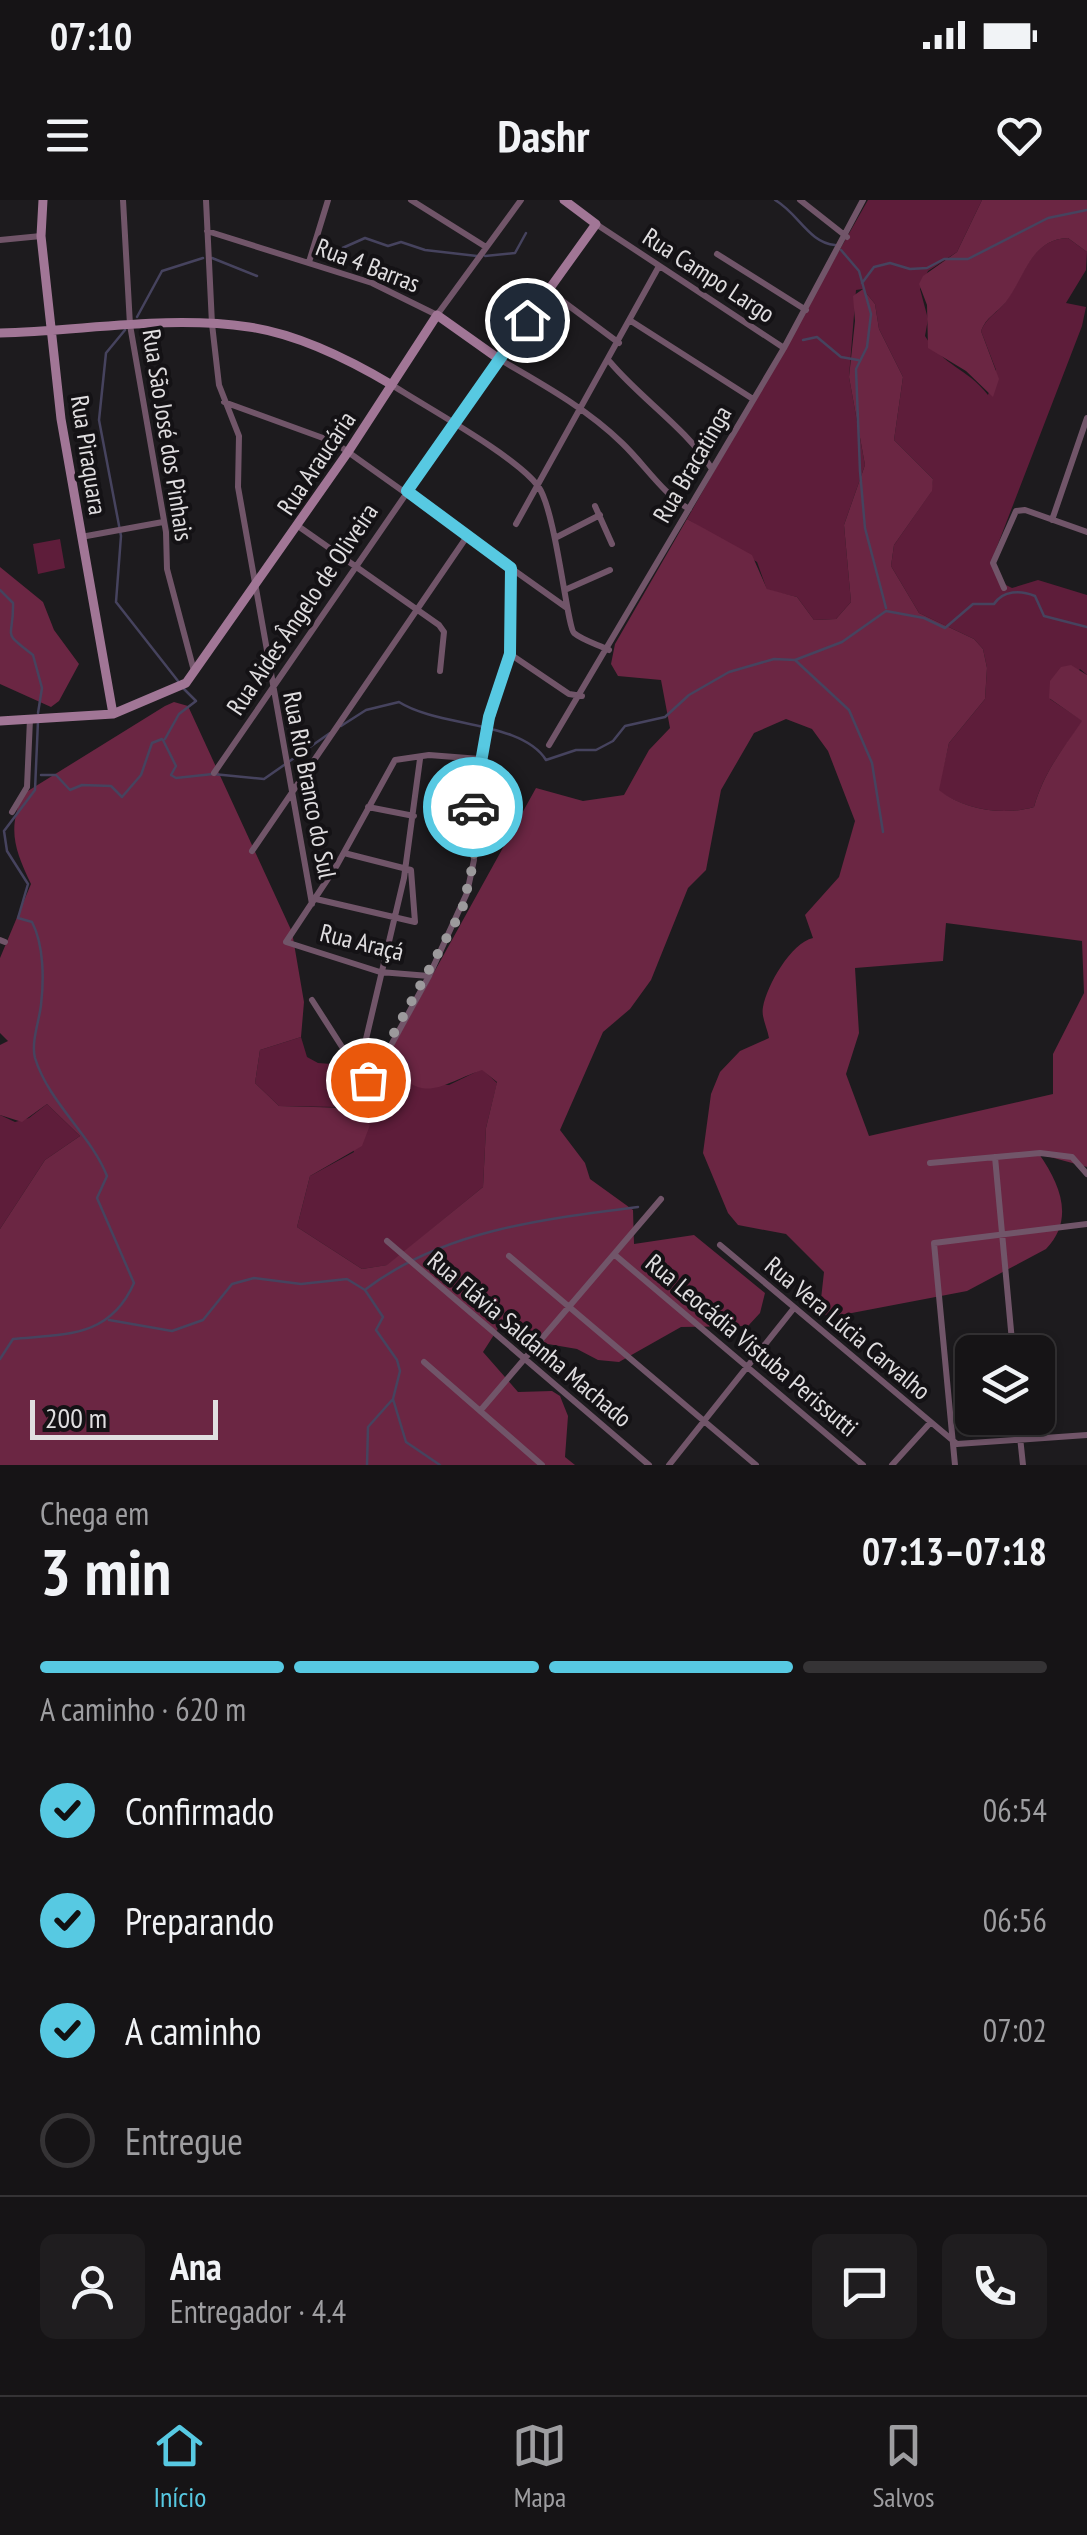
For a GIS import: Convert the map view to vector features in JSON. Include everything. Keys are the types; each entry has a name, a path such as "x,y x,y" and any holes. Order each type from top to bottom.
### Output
{"street":[{"name":"Rua Piraquara","path":"43,200 41,236 52,332 81,536 114,714"},
{"name":"Rua São José dos Pinhais","path":"123,200 130,325 164,522 170,582 195,672"},
{"name":"Rua Rio Branco do Sul","path":"206,200 212,324 224,402 239,436 238,487 271,690 314,901"},
{"path":"309,262 328,200"},
{"path":"411,200 486,247"},
{"name":"Rua Araucária","path":"1,723 114,714 159,698 186,683 522,200"},
{"name":"Rua Campo Largo","path":"564,200 658,268 784,348"},
{"path":"800,200 847,237"},
{"name":"Rua Bracatinga","path":"549,745 582,696 806,310 863,200"},
{"name":"Rua Aides Ângelo de Oliveira","path":"214,773 453,423 596,224"},
{"name":"Rua 4 Barras","path":"207,232 372,283 438,316 584,409 622,443 671,498 689,509"},
{"path":"0,240 41,236"},
{"path":"717,254 806,310"},
{"path":"516,524 584,409 658,268"},
{"path":"548,291 619,343"},
{"path":"630,321 753,399"},
{"path":"0,333 212,324 261,330 342,358 453,423 539,486 567,588 573,632 608,650"},
{"path":"610,362 638,394 684,430 712,469"},
{"path":"224,402 316,433 348,452 567,608"},
{"path":"1052,520 1087,418"},
{"path":"595,506 612,544"},
{"path":"1004,588 993,563 1010,518 1025,510 1087,532"},
{"path":"554,538 600,515"},
{"path":"81,536 164,522"},
{"path":"298,526 420,607 444,632 440,671"},
{"path":"252,850 468,535"},
{"path":"368,1087 429,976 467,893 474,860 472,823 480,759 510,654 511,568"},
{"path":"567,588 610,570"},
{"path":"510,654 569,694 582,696"},
{"path":"12,812 27,786 30,719"},
{"path":"344,853 406,867 414,882 414,923 314,901 395,760 429,755 480,759"},
{"path":"312,1000 344,1050 352,1056 359,1053 366,1039 406,867 420,759"},
{"path":"368,806 414,816"},
{"name":"Rua Araçá","path":"314,901 286,942 380,972 429,976"},
{"path":"930,1163 1040,1152 1072,1158 1087,1174"},
{"path":"995,1157 1012,1335"},
{"path":"480,1411 661,1200"},
{"path":"955,1465 934,1243 1087,1224"},
{"name":"Rua Flávia Saldanha Machado","path":"387,1241 650,1465"},
{"name":"Rua Vera Lúcia Carvalho","path":"720,1245 951,1440"},
{"path":"508,1256 756,1465"},
{"name":"Rua Leocádia Vistuba Perissutti","path":"615,1256 864,1465"},
{"path":"670,1465 794,1308"},
{"path":"424,1362 542,1465"},
{"path":"892,1465 930,1423"},
{"path":"951,1440 963,1445 1087,1434"},
{"path":"1020,1435 1023,1465"}],"shaded area":[{"path":"868,200 982,200 957,252 928,271 920,289 928,319 925,336 988,395 996,370 981,331 986,322 1004,304 1031,260 1046,244 1068,238 1087,252 1086,270 1066,303 1086,307 1082,326 993,557 1004,584 1012,588 1038,580 1087,595 1087,675 1080,669 1050,699 1083,721 1048,772 1034,807 1010,811 984,809 938,790 949,743 985,699 987,668 983,649 974,639 919,613 891,566 894,545 931,492 933,479 894,440 903,377 879,329 875,304 863,289 856,290 849,377 865,465 844,525 851,602 836,619 814,620 797,597 767,590 757,562 687,519"},
{"path":"982,200 1087,200 1087,252 1068,238 1045,245 1030,261 1006,302 983,326 981,331 999,379 993,397 966,371 928,348 927,305 919,284 923,276 957,252"},
{"path":"863,289 875,304 879,329 903,377 894,440 933,479 932,491 894,545 891,566 919,613 974,639 983,649 987,668 985,699 949,743 939,790 984,809 1010,811 1034,807 1048,772 1082,721 1049,698 1050,681 1061,667 1071,665 1087,675 1087,1167 1039,1154 1053,1177 1061,1202 1055,1238 1046,1249 967,1291 836,1316 824,1315 820,1308 824,1272 786,1234 738,1225 728,1213 703,1153 711,1094 720,1072 740,1051 769,1038 763,1018 765,998 789,956 813,938 805,915 839,877 855,821 828,751 812,729 786,719 754,733 721,790 706,870 688,888 651,980 630,1009 603,1032 560,1130 585,1163 590,1179 633,1210 634,1244 694,1235 765,1293 760,1313 748,1326 681,1327 619,1362 536,1342 499,1327 483,1352 518,1392 552,1391 560,1396 568,1416 565,1457 575,1465 0,1465 0,1229 45,1160 80,1136 47,1104 22,1122 0,1115 0,1045 8,1041 0,1033 0,958 31,884 14,829 23,794 165,706 174,702 188,706 292,932 304,1002 301,1037 260,1050 255,1083 279,1106 349,1108 370,1125 362,1146 310,1176 297,1227 362,1269 387,1265 483,1187 486,1128 497,1082 482,1070 442,1086 421,1088 385,1061 536,788 583,801 624,795 649,750 670,728 661,680 618,676 611,664 615,644 687,519 752,555 767,589 797,597 814,620 836,619 851,602 844,525 865,465 849,377 855,321 853,296","holes":["946,923 1082,941 1084,993 1053,1054 1053,1094 869,1136 846,1074 859,1033 855,968 943,961"]},
{"path":"60,539 65,568 38,574 33,544"},
{"path":"0,567 43,602 54,630 79,664 59,701 51,707 0,684"},
{"path":"301,1037 307,1057 318,1063 385,1061 405,1081 449,1085 482,1069 497,1083 486,1128 483,1187 388,1265 362,1269 297,1227 310,1176 354,1152 337,1107 279,1106 255,1083 260,1050"},
{"path":"47,1104 80,1136 45,1160 0,1229 0,1115 15,1122 29,1118"}],"waterway":[{"path":"775,200 818,239 835,245"},
{"path":"862,283 874,267 890,263 910,269 927,268 944,259 968,259 1048,218 1087,210"},
{"path":"485,256 515,253 526,233"},
{"path":"338,250 365,238 388,246 401,242 425,250 477,256"},
{"path":"841,250 859,271 871,314 867,347 856,369 860,471 865,528 886,608"},
{"path":"137,317 162,271 203,258"},
{"path":"212,258 257,276"},
{"path":"125,330 106,353 99,420 121,536 116,602 178,681"},
{"path":"803,340 817,337 841,357 858,360"},
{"path":"0,590 13,603 12,637 33,655 42,688 38,713"},
{"path":"341,726 366,710 399,702 518,738 546,760 576,750 596,750 613,741 625,726 665,717 689,695 729,672 774,659 795,660 842,642 886,611 924,618 945,628 973,604 994,604 1002,596 1018,592 1035,596 1044,616 1087,627"},
{"path":"795,660 849,710 872,763 883,832"},
{"path":"165,739 179,714 196,701 183,688"},
{"path":"0,1359 13,1339 68,1334 99,1324 124,1301 134,1283 97,1198 107,1176 50,1090 35,1058 42,995 41,952 32,922 18,918 28,884 7,851 4,831 35,790 38,721"},
{"path":"163,740 176,766 171,775 176,778 213,774 264,779 330,733"},
{"path":"41,775 56,775 70,790 82,785 111,786 122,797 141,775 152,743 162,739"},
{"path":"366,1289 396,1269 462,1240 531,1223 638,1207"},
{"path":"109,1320 172,1331 203,1320 232,1284 254,1278 301,1284 347,1279 365,1290 383,1317 376,1330 400,1371 393,1399 406,1442 440,1465"},
{"path":"367,1465 368,1427 392,1400"}],"way so far":[{"path":"368,1080 429,976 462,910 474,860 473,807"}],"route":[{"path":"473,807 489,717 510,654 511,568 407,491 527,320"}]}
